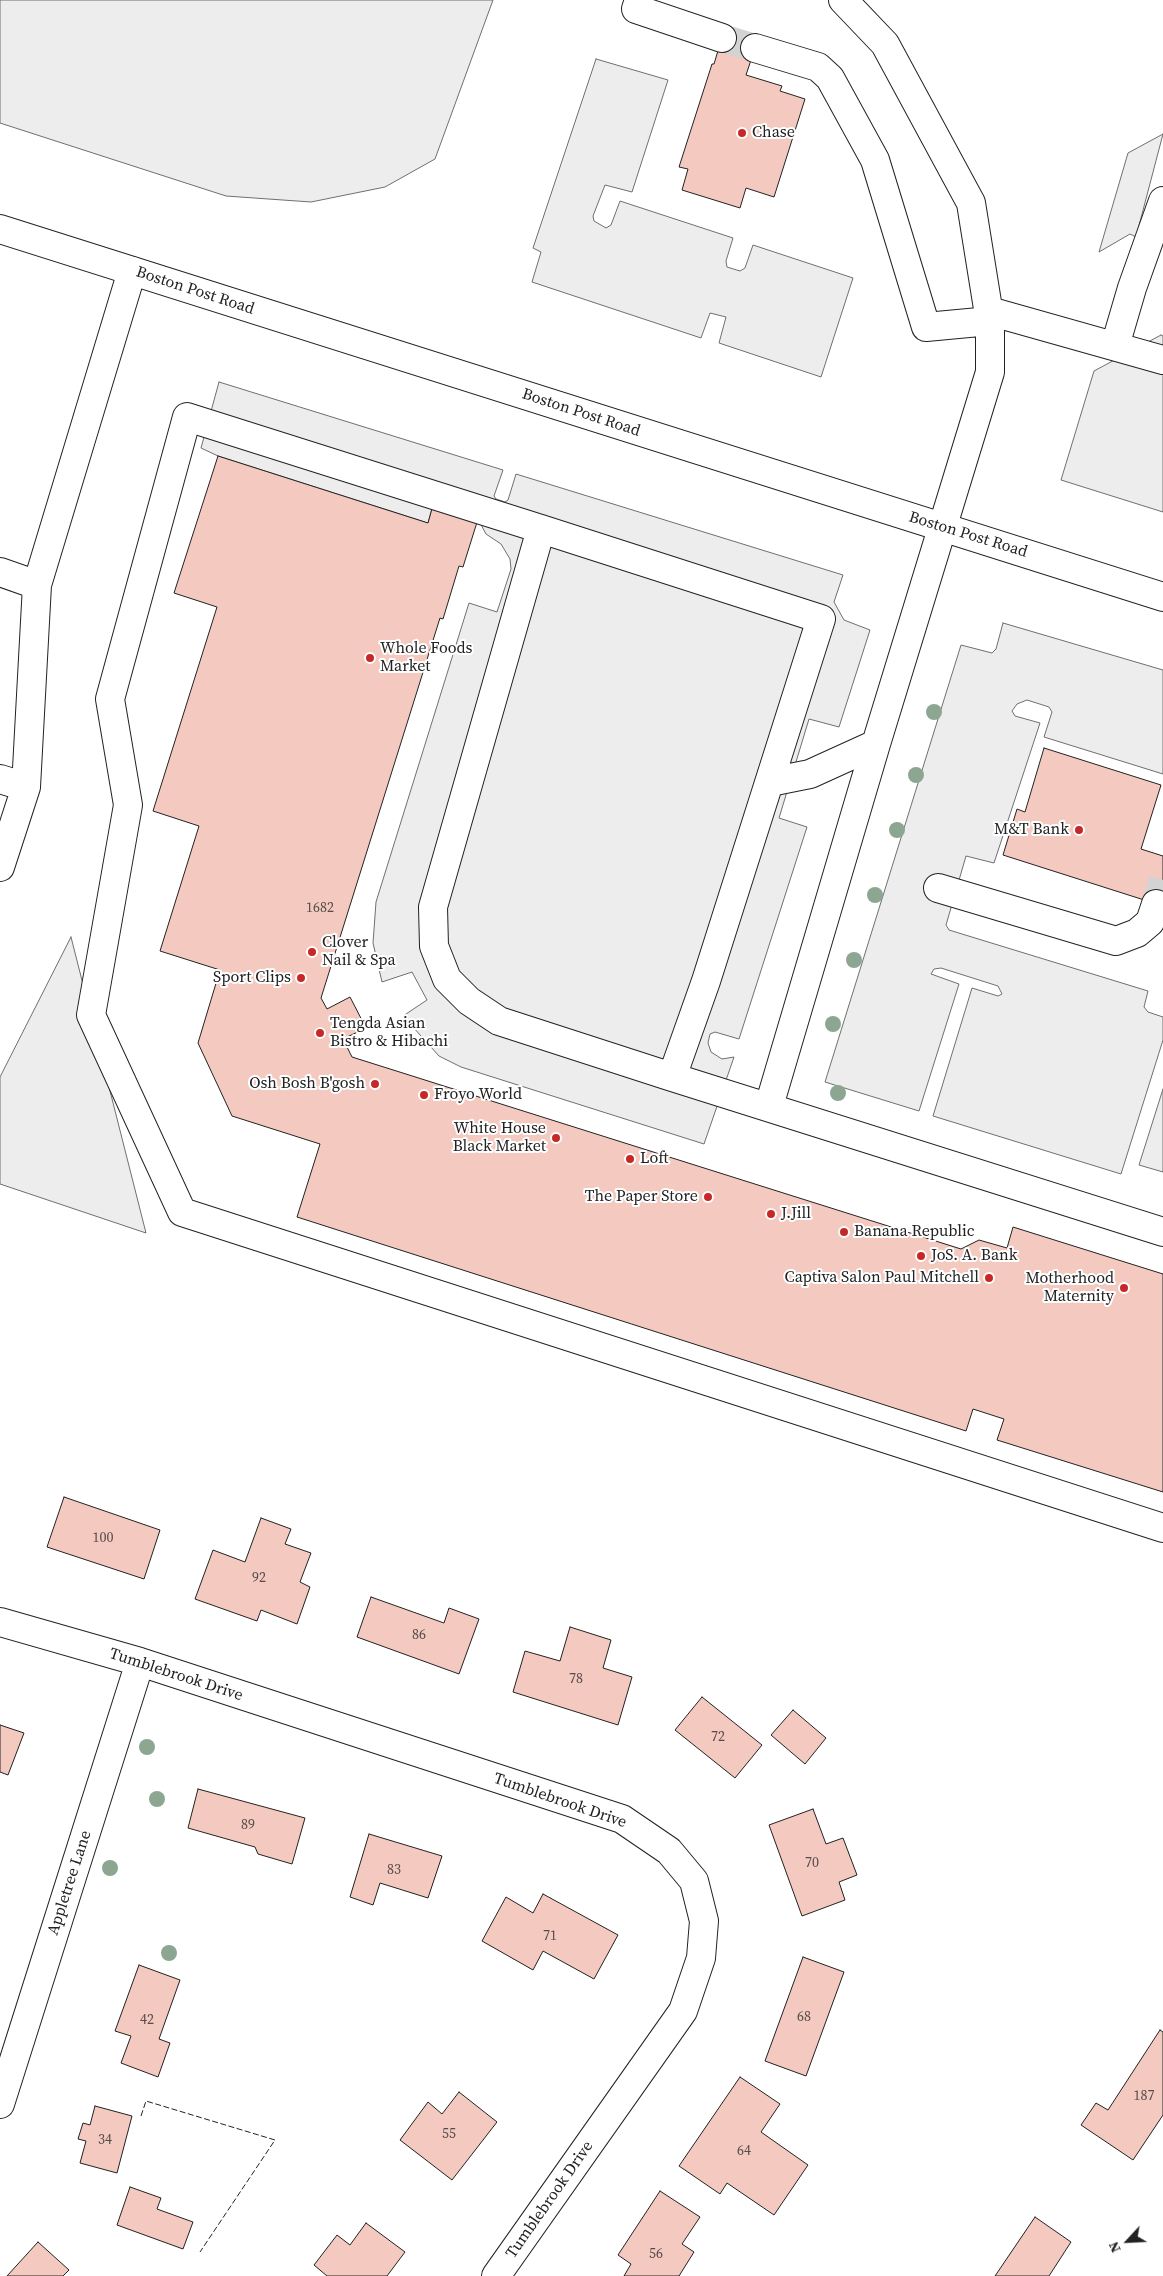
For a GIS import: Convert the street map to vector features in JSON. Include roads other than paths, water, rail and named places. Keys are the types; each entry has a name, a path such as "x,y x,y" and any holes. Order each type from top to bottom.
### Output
{"street":[{"path":"769,1106 876,744 990,372 990,316 970,203 885,44 843,0"},
{"path":"637,5 722,38"},
{"path":"755,48 818,67 830,78 875,160 926,327 990,316 1115,346 1163,360"},
{"path":"1115,346 1132,288 1163,202"},
{"name":"Boston Post Road","path":"0,229 1163,596"},
{"path":"0,867 26,787 36,585 132,271"},
{"path":"672,1077 706,981 821,620 187,417 110,699 128,805 90,1016 182,1212 1163,1528"},
{"path":"540,529 433,907 434,946 447,979 469,1001 499,1021 1163,1232"},
{"path":"0,572 36,585"},
{"path":"770,782 810,774 876,744"},
{"path":"0,779 26,787"},
{"path":"938,888 1116,941 1137,933 1150,922 1156,904"},
{"name":"Tumblebrook Drive","path":"0,1622 140,1662 622,1820 669,1851 694,1881 704,1921 701,1958 682,2011 496,2276"},
{"name":"Appletree Lane","path":"0,2104 140,1662"}],"tunnel":[{"path":"722,38 755,48"},
{"path":"1156,904 1163,880"}],"place":[{"name":"Chase","path":"742,133"},
{"name":"Whole Foods Market","path":"370,658"},
{"name":"M&T Bank","path":"1079,830"},
{"name":"Clover Nail & Spa","path":"312,952"},
{"name":"Sport Clips","path":"301,978"},
{"name":"Tengda Asian Bistro & Hibachi","path":"320,1033"},
{"name":"Osh Bosh B'gosh","path":"375,1084"},
{"name":"Froyo World","path":"424,1095"},
{"name":"White House Black Market","path":"556,1138"},
{"name":"Loft","path":"630,1159"},
{"name":"The Paper Store","path":"708,1197"},
{"name":"J.Jill","path":"771,1214"},
{"name":"Banana Republic","path":"844,1232"},
{"name":"JoS. A. Bank","path":"921,1256"},
{"name":"Captiva Salon Paul Mitchell","path":"989,1278"},
{"name":"Motherhood Maternity","path":"1124,1288"}]}
